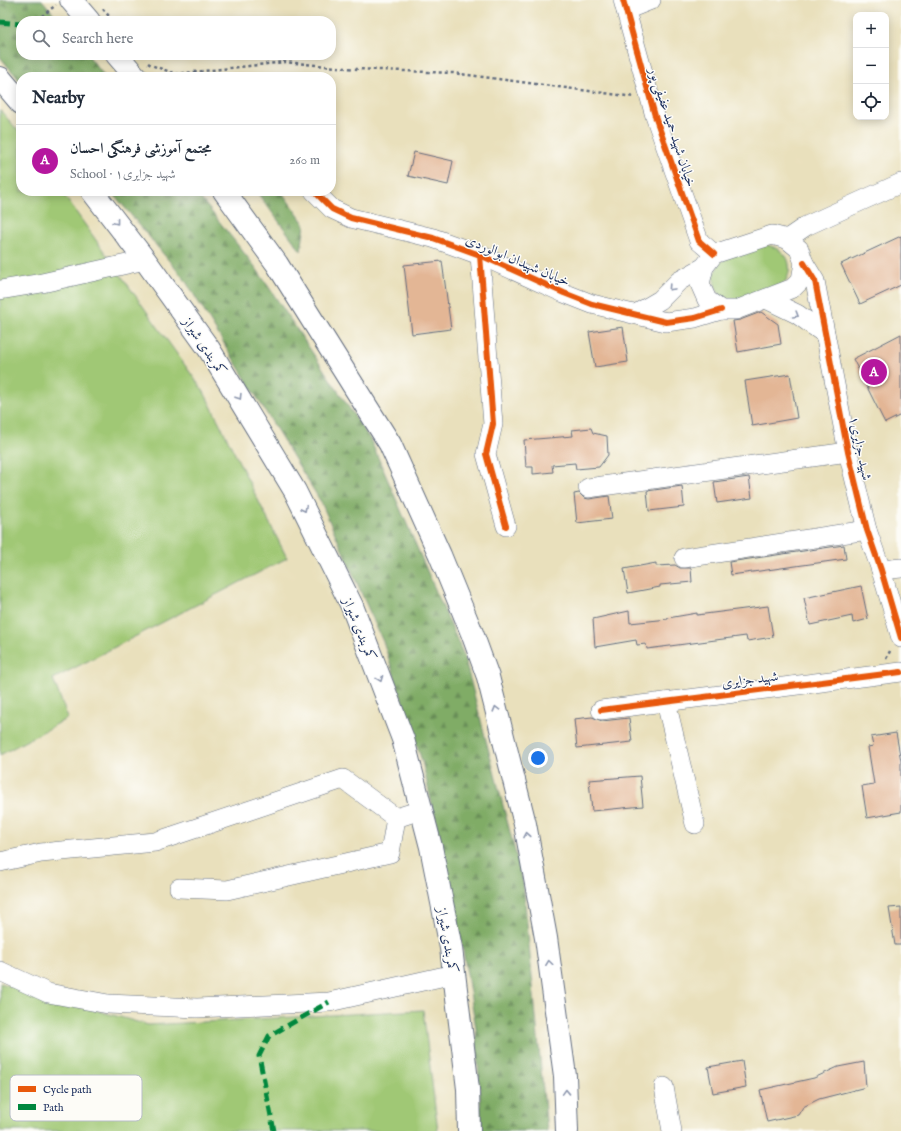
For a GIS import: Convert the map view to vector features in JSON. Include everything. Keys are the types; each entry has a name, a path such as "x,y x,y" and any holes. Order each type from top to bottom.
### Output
{"highway":[{"path":"64,2 82,16"},
{"path":"126,60 141,69"},
{"path":"0,78 16,97"},
{"name":"کمربندی شیراز","path":"96,196 145,260 209,349 299,498 352,606 403,739 421,810 450,940 468,1089 469,1131"},
{"path":"228,196 277,264 390,444 440,555 472,633 488,678 525,824 546,938 565,1076 567,1131"}],"street":[{"path":"625,5 651,0"},
{"name":"خیابان شهید حمید عفیفی پور","path":"625,5 650,100 699,241 709,260"},
{"path":"636,314 660,300 678,281 709,260 772,235 787,239 806,226 901,183"},
{"name":"خیابان شهیدان ابوالوردی","path":"319,196 332,209 351,218 432,238 480,255 592,304 666,322 695,318 721,310 736,310 793,288 801,280 804,263"},
{"name":"شهید جزایری۱","path":"787,239 799,249 804,263 815,281 848,452 867,530 881,570 895,640"},
{"path":"480,255 494,424 486,454 506,526"},
{"path":"0,290 42,284 145,260"},
{"path":"709,260 700,284 706,300 721,310"},
{"path":"766,299 797,314 825,334"},
{"path":"588,488 848,452"},
{"path":"684,558 867,530"},
{"path":"881,570 901,568"},
{"name":"شهید جزایری","path":"601,710 901,672"},
{"path":"666,702 695,824"},
{"path":"0,862 41,853 155,842 343,779 396,818"},
{"path":"396,818 421,810"},
{"path":"178,888 227,890 390,853 396,818"},
{"path":"0,971 48,993 108,1004 198,1008 329,1002 454,974"},
{"path":"664,1087 672,1131"}],"path":[{"path":"42,16 64,2"},
{"path":"194,72 286,62 395,71 453,73 650,100"},
{"path":"141,69 150,65 170,72"},
{"path":"885,662 895,640"}],"green space":[{"path":"0,0 42,0 56,16 16,16 16,60 92,60 101,72 16,72 16,76 0,57"},
{"path":"0,110 16,128 16,196 65,196 204,392 287,558 53,679 68,718 0,755"},
{"path":"115,196 199,196 256,268 370,439 464,656 523,882 547,1131 482,1131 476,1028 456,909 422,761 384,644 321,502 185,280"},
{"path":"260,196 285,196 305,225 301,251"},
{"path":"767,245 781,251 787,257 789,272 784,282 772,289 741,300 725,298 720,294 714,281 718,267 723,260"},
{"path":"0,983 148,1025 423,1010 438,1131 0,1131"}],"building":[{"path":"414,152 453,161 448,185 408,176"},
{"path":"901,236 901,285 860,304 841,264"},
{"path":"442,261 451,329 412,334 404,265"},
{"path":"761,312 778,324 781,344 738,352 733,321"},
{"path":"623,327 628,362 595,367 589,332"},
{"path":"901,334 901,415 885,423 853,359"},
{"path":"790,374 797,418 752,426 745,381"},
{"path":"591,428 593,433 607,436 608,455 599,467 576,469 575,463 552,465 553,472 533,474 533,467 526,467 524,440 573,436 572,430"},
{"path":"749,477 752,498 717,503 714,482"},
{"path":"682,486 684,507 649,511 647,491"},
{"path":"579,493 584,498 589,499 609,496 612,519 577,523 574,494"},
{"path":"844,545 846,559 731,575 729,562"},
{"path":"656,563 656,566 675,565 680,568 691,568 692,582 660,585 660,587 628,593 624,569"},
{"path":"861,586 868,619 853,623 852,616 810,625 804,598"},
{"path":"768,606 773,637 747,641 746,636 647,649 646,644 637,645 636,640 595,647 593,619 629,611 630,623 668,619 697,613 697,615"},
{"path":"592,717 602,721 629,718 632,742 577,748 574,719"},
{"path":"896,733 901,761 901,812 867,818 862,786 874,784 868,747 873,746 871,737"},
{"path":"640,776 643,806 592,811 589,780"},
{"path":"901,907 901,945 895,945 889,908"},
{"path":"742,1061 746,1087 713,1093 708,1067"},
{"path":"864,1062 866,1087 819,1099 803,1107 798,1115 767,1122 760,1090 814,1078 838,1067"}],"marked path":[{"path":"0,22 16,24"},
{"path":"274,1131 259,1056 269,1036 329,1002"}],"cycle path":[{"path":"623,0 655,116 699,241 714,254"},
{"path":"319,196 332,209 351,218 433,238 480,255 592,304 666,322 695,318 721,310"},
{"path":"480,255 493,424 486,454 506,526"},
{"path":"804,263 815,281 848,452 867,530 881,570 901,638"},
{"path":"601,710 901,672"}],"place":[{"name":"مجتمع آموزشی فرهنگی احسان","path":"874,372"}]}
